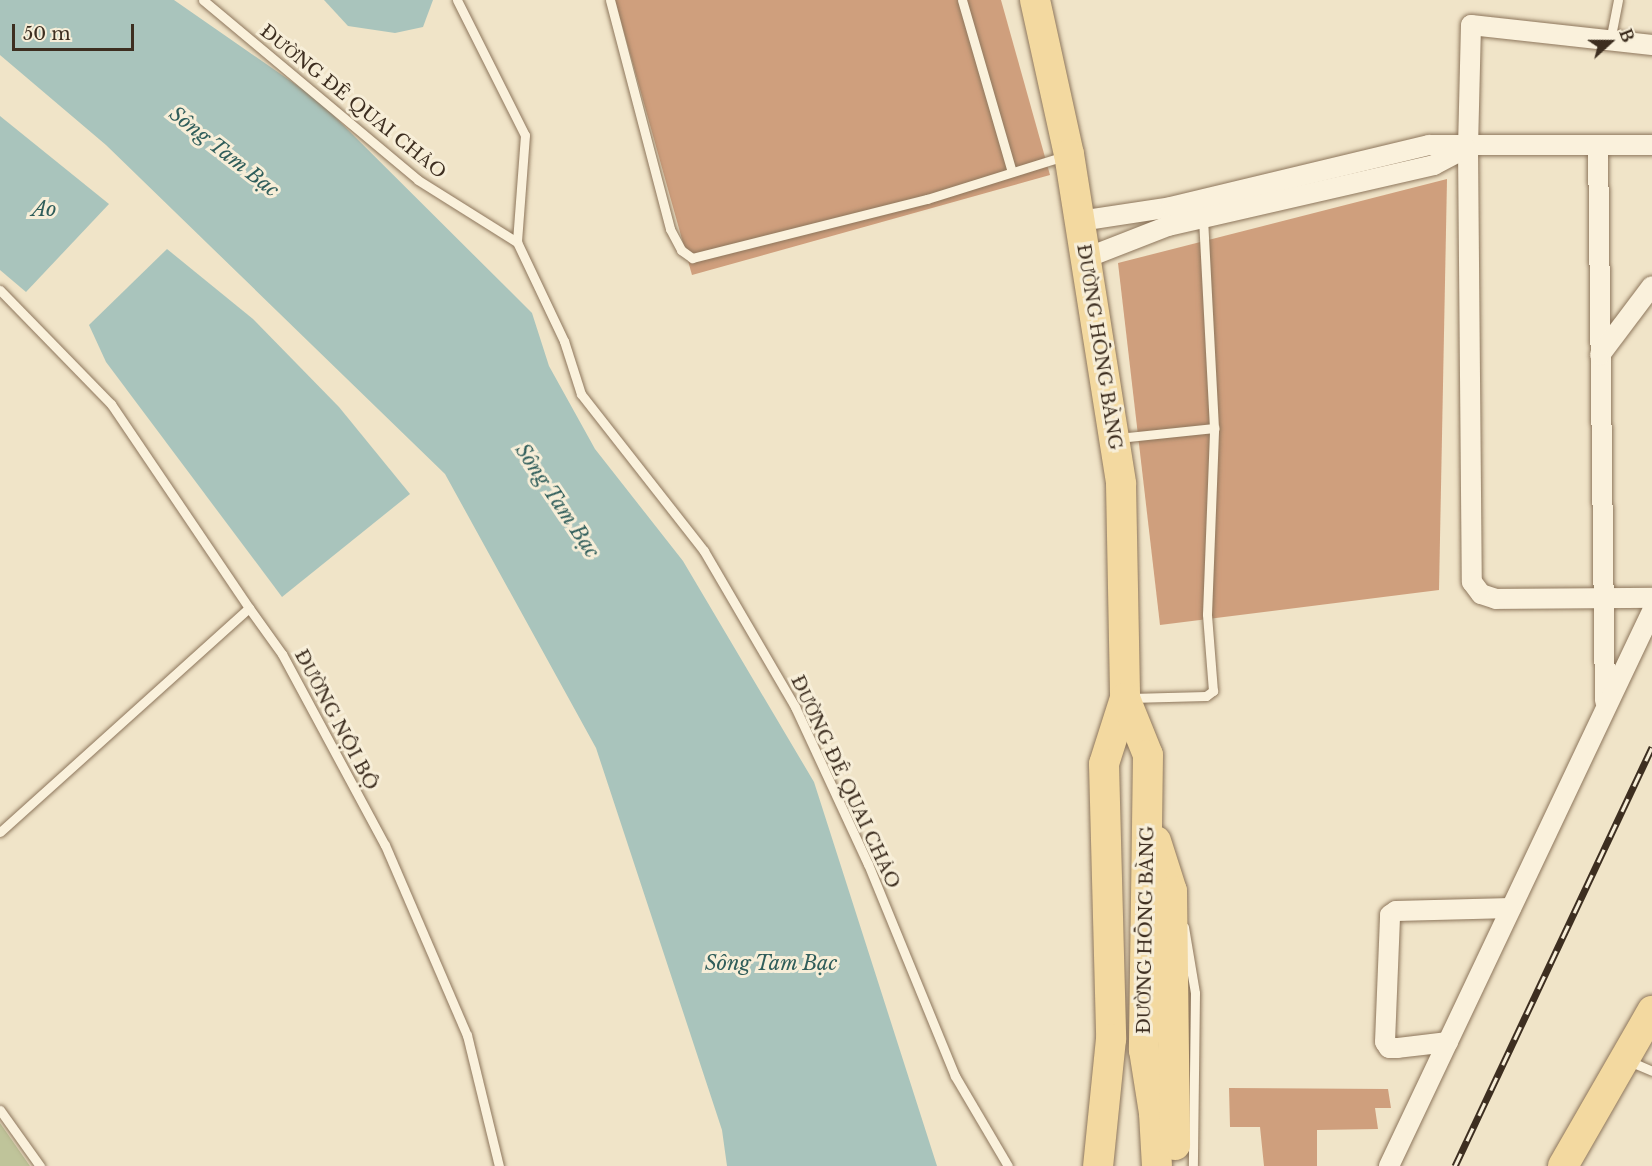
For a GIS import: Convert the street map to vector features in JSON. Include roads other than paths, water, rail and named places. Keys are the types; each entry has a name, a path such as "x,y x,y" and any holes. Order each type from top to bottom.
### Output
{"main road":[{"name":"ĐƯỜNG HỒNG BÀNG","path":"1035,0 1069,154 1112,439 1121,484 1125,698 1104,764 1111,1039 1098,1166"},
{"name":"ĐƯỜNG HỒNG BÀNG","path":"1125,698 1149,755 1144,1050 1154,1113 1156,1166"},
{"path":"1149,818 1172,891 1175,1166"},
{"path":"1563,1166 1652,1011"},
{"path":"1111,1039 1119,1166"},
{"path":"1137,1166 1144,1050"}],"street":[{"path":"1652,45 1471,25 1468,147 1472,582 1481,594 1496,599 1652,598"},
{"path":"1598,145 1605,704"},
{"path":"1080,220 1201,209 1434,165 1468,147 1652,145"},
{"path":"1086,258 1201,209"},
{"path":"1600,355 1652,286"},
{"path":"1389,1166 1605,704 1652,611"},
{"path":"1448,1042 1389,1048 1385,1042 1390,915 1396,911 1511,908"}],"lane":[{"name":"ĐƯỜNG ĐÊ QUAI CHẢO","path":"203,0 418,180 517,242"},
{"name":"ĐƯỜNG ĐÊ QUAI CHẢO","path":"457,0 525,135 517,242 564,341 581,394 704,551 795,707 868,864 955,1076 1008,1166"},
{"path":"610,0 670,229 681,250 692,258 927,199 1069,154"},
{"path":"962,0 1012,172"},
{"path":"1610,40 1618,0"},
{"path":"1125,698 1206,696 1213,690 1207,614 1214,428 1201,209"},
{"name":"ĐƯỜNG NỘI BỘ","path":"0,290 111,404 282,654 384,845 467,1035 499,1166"},
{"path":"1112,439 1214,428"},
{"path":"0,832 249,608"},
{"path":"1172,891 1190,944 1195,993 1193,1166"},
{"path":"1624,1059 1652,1071"},
{"path":"0,1110 40,1166"}],"water":[{"name":"Sông Tam Bạc","path":"0,0 174,0 318,100 532,313 549,366 595,449 683,561 814,782 937,1166 727,1166 722,1130 596,748 445,474 106,145 0,55"},
{"path":"324,0 433,0 423,27 395,33 348,26"},
{"name":"Ao","path":"0,116 109,204 26,292 0,270"},
{"path":"167,249 253,319 339,407 410,494 282,597 106,362 89,325"}],"railway":[{"path":"1455,1166 1652,747"}]}
